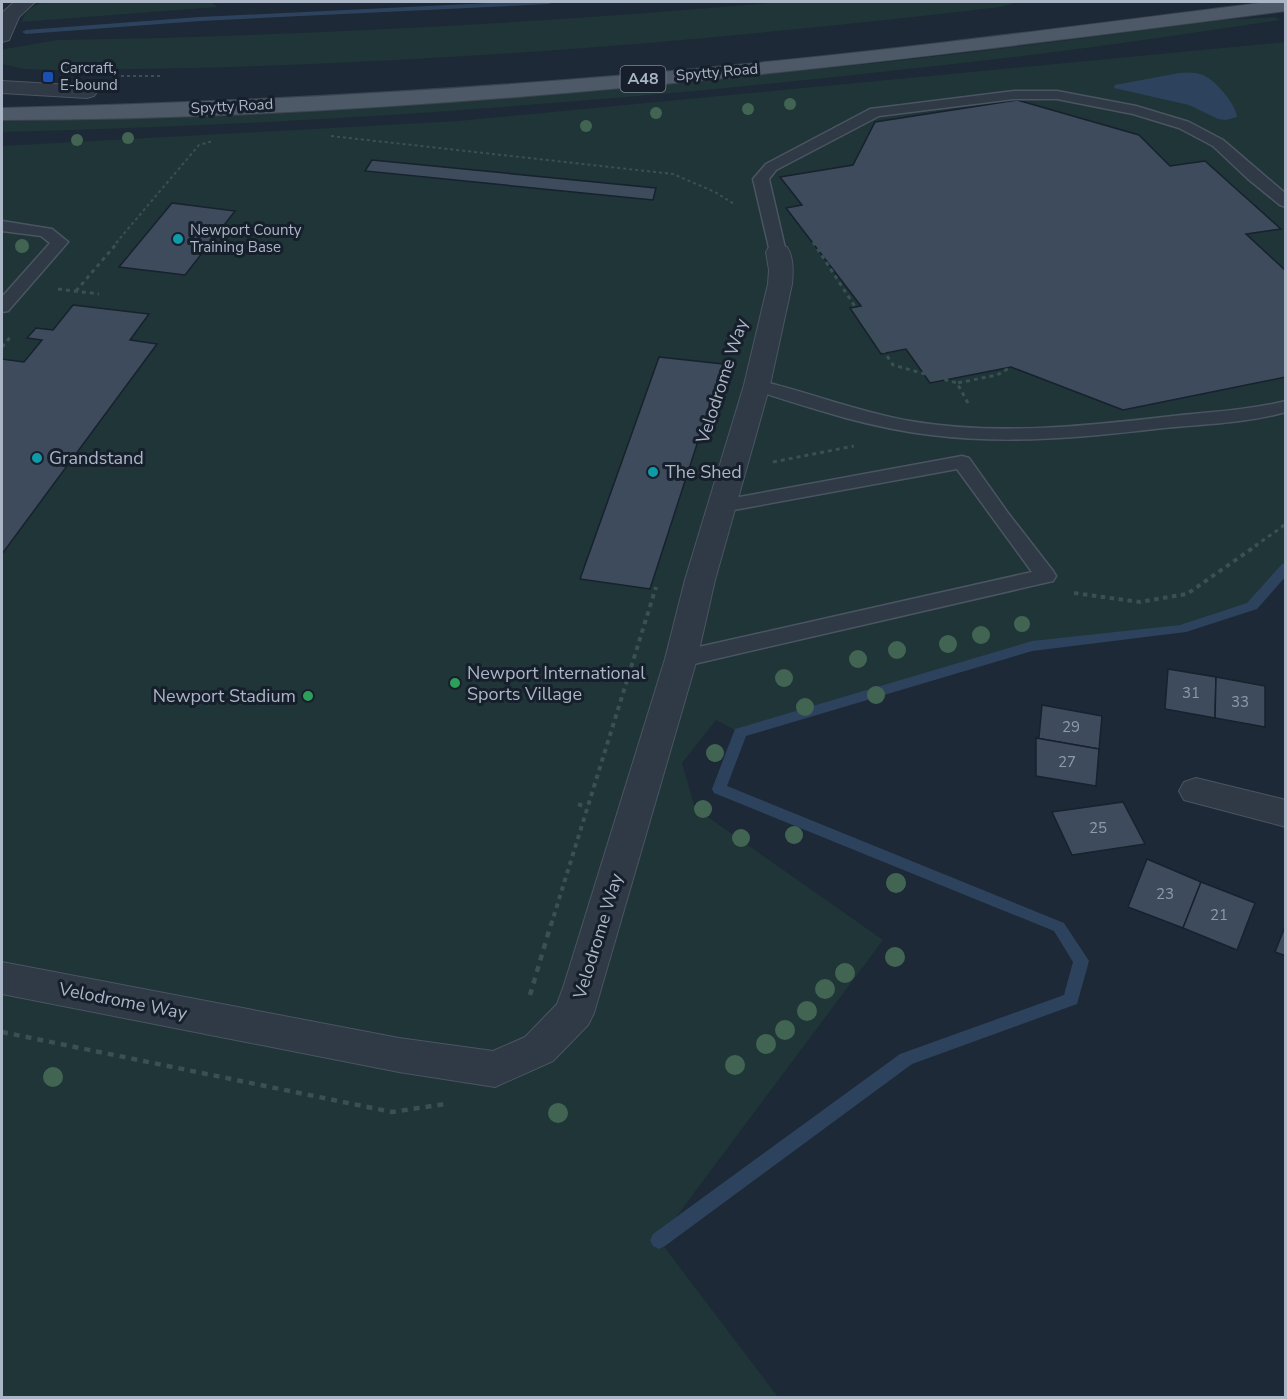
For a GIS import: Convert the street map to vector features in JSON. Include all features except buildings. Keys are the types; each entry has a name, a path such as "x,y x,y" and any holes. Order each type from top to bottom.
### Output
{"main road":[{"path":"1088,11 1169,2"},
{"name":"Spytty Road","path":"2,114 340,101 613,81 811,64 980,45 1286,5"},
{"name":"Spytty Road","path":"528,69 844,41 949,28"},
{"path":"2,94 87,92 108,84"}],"street":[{"path":"2,36 10,15 25,2"},
{"path":"2,87 87,92"},
{"name":"Velodrome Way","path":"2,978 399,1054 495,1069 539,1049 574,1014 681,659 700,580 757,385 780,284 781,270 775,235"},
{"path":"1196,791 1286,814"}],"lane":[{"name":"Velodrome Way","path":"775,235 761,180 765,173 781,161 861,118 890,109 1027,94 1057,95 1136,110 1184,125 1218,144 1286,202"},
{"path":"2,226 46,232 60,242 2,308"},
{"name":"Velodrome Way","path":"757,385 872,419 932,430 986,434 1086,431 1255,412 1286,406"},
{"path":"681,659 1046,576 1001,518 962,462 723,506"}],"path":[{"path":"108,84 163,76"},
{"path":"326,136 673,174 706,188 741,209 775,235 802,225 893,365 957,383 997,375 1011,367"},
{"path":"76,291 199,145 214,141"},
{"path":"50,288 99,294"},
{"path":"957,383 986,434"},
{"path":"1046,576 1061,591 1095,597 1140,602 1187,594 1282,526 1286,520"},
{"path":"530,996 586,807 657,583"},
{"path":"578,804 586,807"},
{"path":"2,1032 392,1112 440,1107 449,1103"}],"green space":[{"path":"43,2 211,2 218,7 22,22 27,12"},
{"path":"782,2 1019,2 1000,7 883,20 529,52 174,69 56,70 24,69 2,64 2,51 5,49 57,40 420,27"},
{"path":"1275,17 1280,20 1031,55 646,95 388,115 2,132 2,121 304,108 606,88 859,65 1223,20"},
{"name":"Newport International Sports Village","path":"1285,42 1285,567 1252,606 1181,629 1032,646 740,733 716,720 682,763 695,808 883,940 659,1240 778,1397 2,1397 2,146 458,121"}],"water":[{"path":"1179,73 1194,73 1208,78 1229,99 1237,117 1226,120 1218,119 1189,105 1114,88 1115,85"}],"waterway":[{"path":"26,32 200,19 549,2"},
{"path":"659,1240 906,1059 1071,999 1081,961 1059,927 719,789 740,733 1032,646 1181,629 1252,606 1286,567"}],"place":[{"name":"Carcraft, E-bound","path":"48,77"},
{"name":"Newport County Training Base","path":"178,239"},
{"name":"Grandstand","path":"37,458"},
{"name":"The Shed","path":"653,472"},
{"name":"Newport International Sports Village","path":"455,683"},
{"name":"Newport Stadium","path":"308,696"}]}
